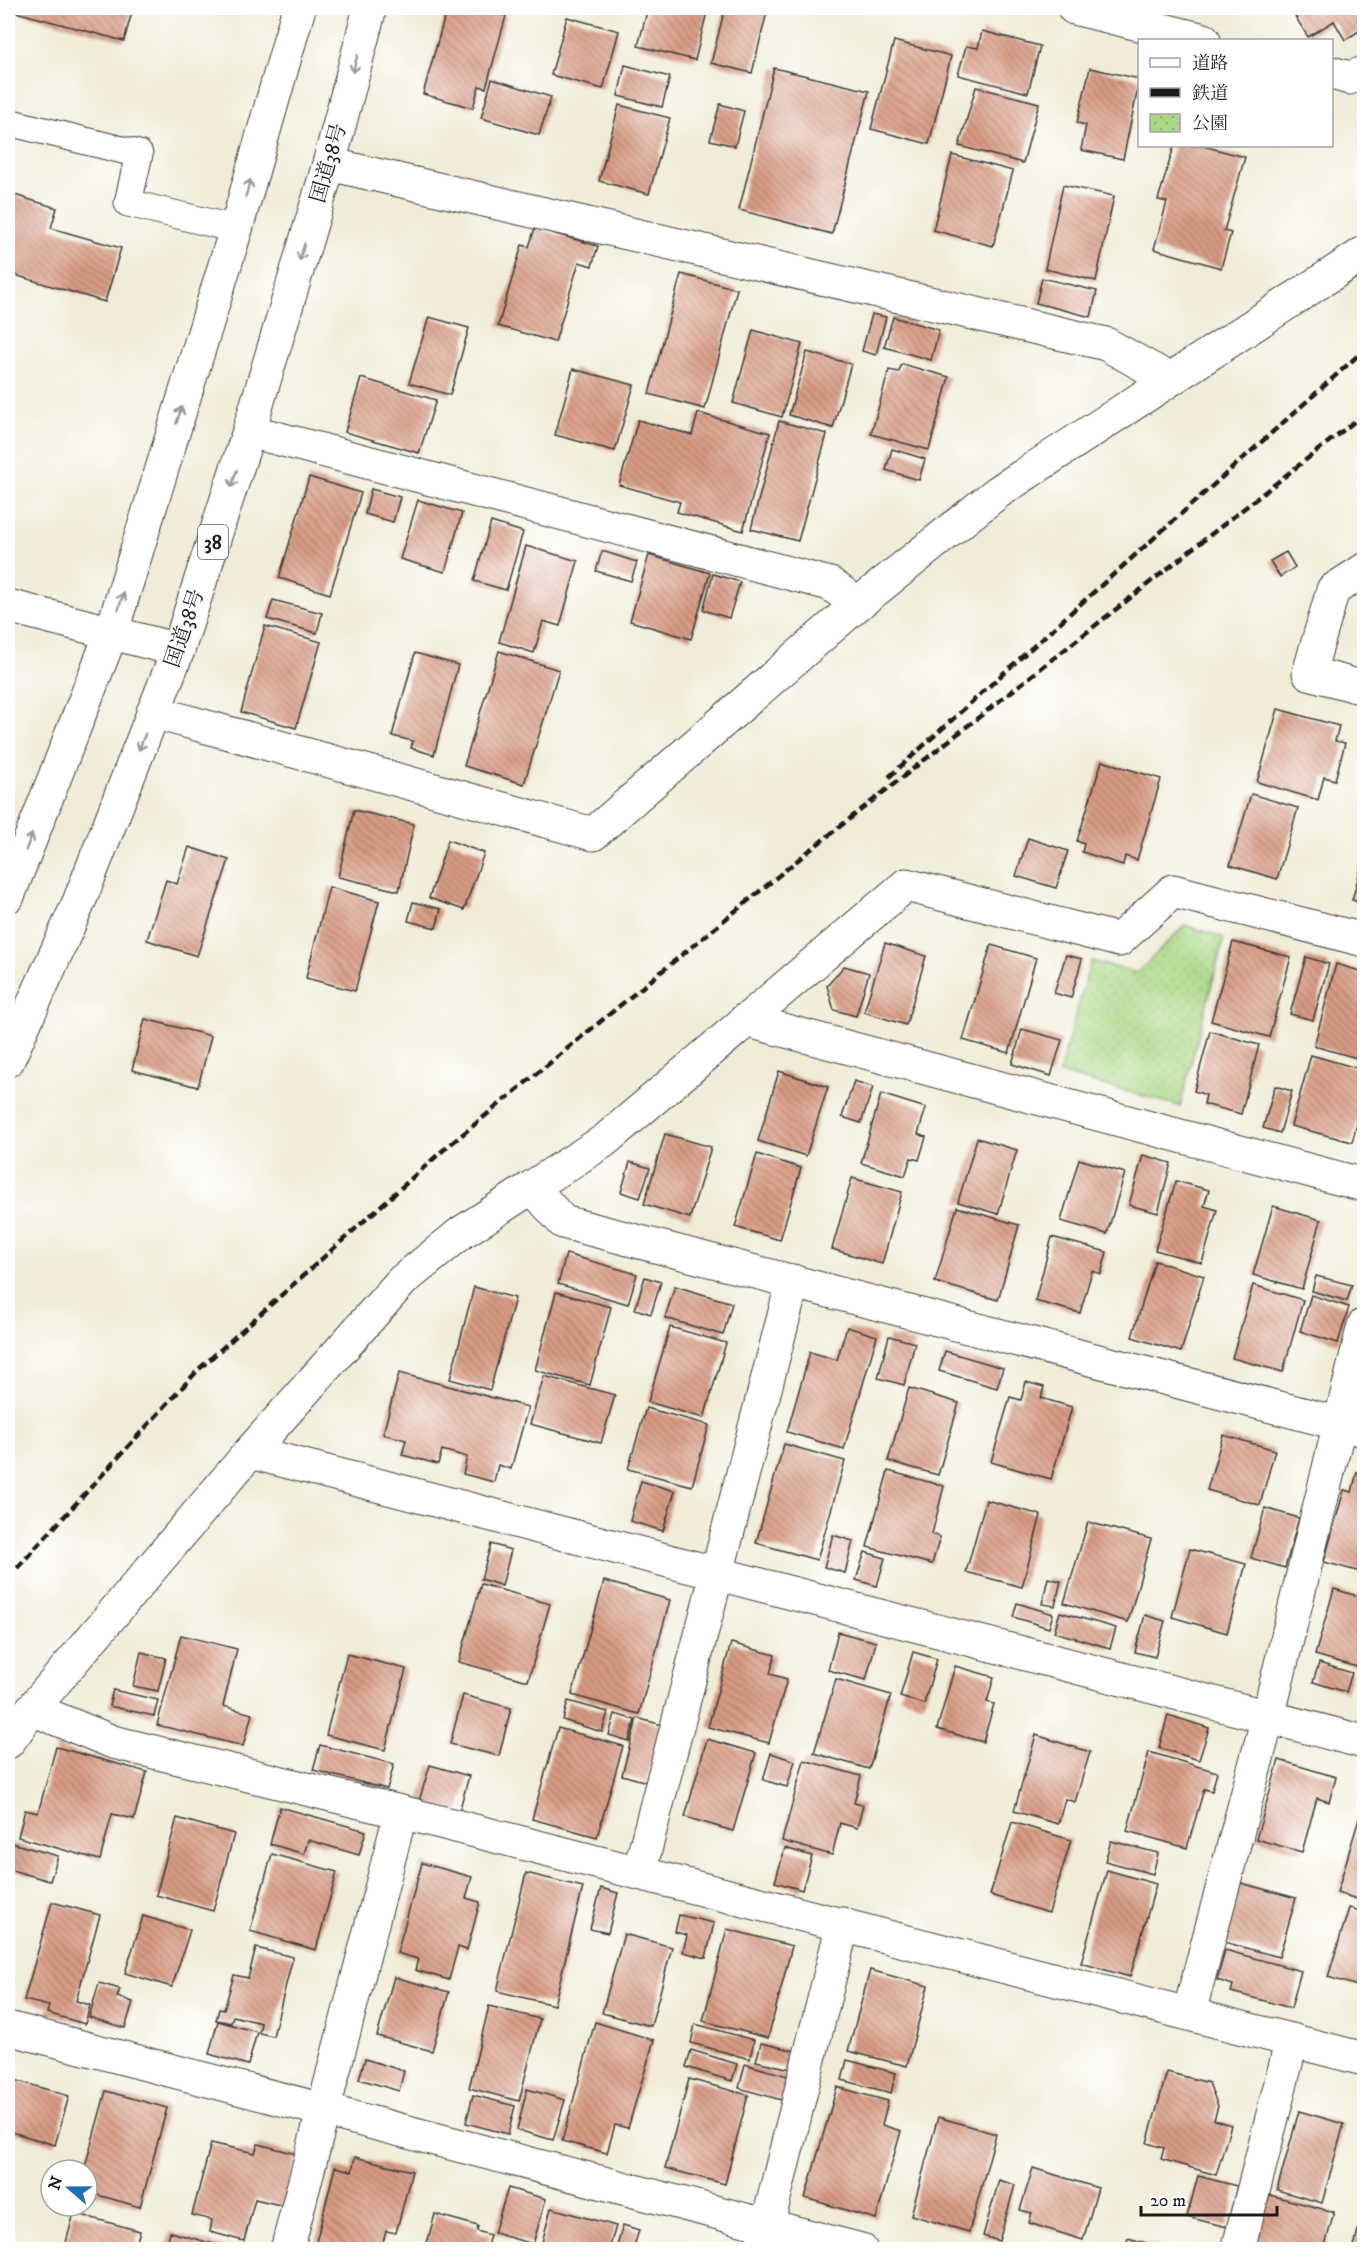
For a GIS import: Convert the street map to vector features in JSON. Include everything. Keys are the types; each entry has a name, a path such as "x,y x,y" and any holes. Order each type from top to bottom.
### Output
{"main road":[{"path":"8,896 111,634 236,229 299,8"},
{"name":"国道38号","path":"8,1060 80,902 178,650 249,431 328,164 370,8"},
{"path":"1074,8 1200,39"},
{"path":"1333,73 1349,78 1365,74"},
{"path":"328,164 1106,344 1169,379"},
{"path":"153,712 593,834 858,604 998,492 1365,254"},
{"path":"249,431 830,584 858,604"},
{"path":"1365,570 1333,590 1309,673 1365,688"},
{"path":"8,606 178,650"},
{"path":"8,1742 32,1709 250,1452 402,1281 461,1233 604,1141 906,885 1119,940 1173,891 1365,940"},
{"path":"745,1020 1365,1185"},
{"path":"532,1187 563,1222 1352,1427"},
{"path":"639,1873 792,1281"},
{"path":"1189,2013 1268,1718 1352,1427 1365,1325"},
{"path":"250,1452 1365,1742"},
{"path":"32,1709 113,1742 401,1812 1365,2059"},
{"path":"287,2250 401,1812"},
{"path":"764,2238 843,1924"},
{"path":"8,2028 323,2109 764,2238 861,2250"},
{"path":"1238,2250 1292,2040"}],"lane":[{"path":"8,122 140,154 128,203 236,229"}],"green space":[{"path":"1185,925 1224,938 1180,1106 1059,1073 1091,961 1137,973"}],"building":[{"path":"8,8 133,8 124,41 8,10"},
{"path":"447,8 475,8 506,16 486,88 479,86 473,108 423,94"},
{"path":"648,8 708,8 695,60 638,46"},
{"path":"725,8 768,8 752,73 711,63"},
{"path":"1290,8 1364,8 1364,28 1345,40 1334,21 1308,37"},
{"path":"567,17 619,31 603,89 551,75"},
{"path":"982,31 1040,46 1028,93 958,75 966,46 978,48"},
{"path":"894,41 951,56 929,144 871,129"},
{"path":"625,65 670,77 662,107 618,96"},
{"path":"774,68 869,91 832,234 739,210"},
{"path":"1090,68 1138,79 1138,88 1123,159 1081,150 1086,125 1077,123"},
{"path":"492,79 551,97 539,135 481,118"},
{"path":"976,87 1039,103 1023,163 959,146"},
{"path":"720,104 744,111 735,146 710,140"},
{"path":"619,105 670,118 649,194 599,181"},
{"path":"1174,147 1207,147 1245,157 1224,231 1231,233 1221,268 1154,249 1167,202 1158,200"},
{"path":"952,155 1013,171 993,246 933,230"},
{"path":"1063,185 1114,196 1096,281 1045,269"},
{"path":"8,193 57,208 51,228 121,248 105,302 8,273"},
{"path":"535,228 598,246 592,266 579,262 555,342 498,326 522,245 529,247"},
{"path":"681,274 737,289 705,409 649,394"},
{"path":"1042,278 1097,291 1091,317 1036,303"},
{"path":"872,314 886,317 876,355 862,351"},
{"path":"429,317 469,328 450,395 409,383"},
{"path":"893,317 939,330 931,360 884,347"},
{"path":"753,330 802,344 782,417 733,403"},
{"path":"807,352 851,364 833,428 789,415"},
{"path":"902,364 949,377 929,450 871,434 889,370 899,372"},
{"path":"573,369 634,385 615,451 555,435"},
{"path":"361,378 436,400 419,453 345,432"},
{"path":"698,413 770,433 743,531 677,512 680,502 619,485 638,420 692,435"},
{"path":"779,421 827,434 798,541 751,529"},
{"path":"892,449 925,459 919,480 886,470"},
{"path":"309,477 361,493 330,594 279,578"},
{"path":"371,489 400,497 393,522 365,514"},
{"path":"418,500 462,513 445,572 400,559"},
{"path":"491,522 523,532 506,590 474,581"},
{"path":"526,546 578,561 560,626 543,621 534,653 499,642"},
{"path":"602,551 637,562 631,581 596,571"},
{"path":"1286,552 1295,567 1280,577 1270,561"},
{"path":"649,555 710,573 691,639 630,621"},
{"path":"713,574 740,582 729,618 703,610"},
{"path":"273,600 322,613 317,633 267,619"},
{"path":"265,626 321,642 296,728 241,712"},
{"path":"499,651 559,670 524,784 464,766"},
{"path":"415,653 458,665 434,755 411,748 413,741 392,736"},
{"path":"1278,709 1339,726 1335,741 1345,743 1335,780 1324,777 1318,800 1257,782"},
{"path":"1102,761 1161,779 1137,860 1125,856 1123,865 1082,852 1084,844 1077,841"},
{"path":"1251,794 1298,808 1277,879 1230,865"},
{"path":"354,810 414,824 399,891 338,877"},
{"path":"1028,838 1068,851 1056,888 1016,876"},
{"path":"448,840 484,853 464,910 429,898"},
{"path":"189,847 229,860 197,956 147,940 166,880 177,884"},
{"path":"1364,856 1364,903 1352,900"},
{"path":"329,887 379,901 355,991 306,978"},
{"path":"413,902 441,909 436,928 408,921"},
{"path":"1233,942 1291,957 1269,1037 1211,1021"},
{"path":"885,943 926,956 906,1025 864,1012"},
{"path":"991,945 1036,958 1009,1053 963,1040"},
{"path":"1066,955 1082,959 1071,998 1054,993"},
{"path":"1306,957 1329,964 1313,1020 1290,1014"},
{"path":"1336,964 1364,972 1364,1060 1314,1046"},
{"path":"844,966 869,973 856,1016 834,1010 827,986"},
{"path":"145,1019 211,1036 198,1087 132,1070"},
{"path":"1022,1029 1062,1040 1051,1076 1012,1064"},
{"path":"1210,1031 1259,1045 1241,1114 1204,1104 1206,1095 1194,1091"},
{"path":"1311,1055 1364,1070 1364,1100 1352,1142 1291,1126"},
{"path":"779,1071 828,1087 806,1156 758,1141"},
{"path":"854,1081 873,1087 861,1123 842,1117"},
{"path":"1275,1086 1292,1091 1280,1133 1263,1128"},
{"path":"881,1094 926,1108 918,1134 926,1137 919,1160 911,1158 905,1176 861,1163"},
{"path":"665,1134 711,1147 690,1218 644,1204"},
{"path":"977,1138 1017,1150 998,1214 958,1202"},
{"path":"757,1154 801,1168 780,1240 735,1227"},
{"path":"1143,1155 1171,1163 1158,1213 1129,1205"},
{"path":"1079,1159 1125,1173 1107,1234 1061,1221"},
{"path":"630,1162 650,1168 640,1198 621,1192"},
{"path":"852,1178 902,1192 882,1264 832,1249"},
{"path":"1176,1181 1209,1190 1204,1206 1217,1210 1202,1263 1155,1250"},
{"path":"1273,1206 1321,1220 1302,1289 1253,1275"},
{"path":"957,1207 1019,1225 998,1300 935,1282"},
{"path":"1052,1237 1107,1252 1101,1274 1092,1271 1080,1313 1035,1301"},
{"path":"566,1254 637,1274 628,1304 558,1284"},
{"path":"1155,1261 1204,1276 1181,1352 1132,1337"},
{"path":"1316,1276 1352,1285 1347,1301 1312,1291"},
{"path":"645,1277 661,1282 651,1314 635,1309"},
{"path":"1253,1285 1303,1300 1283,1372 1232,1358"},
{"path":"675,1286 732,1303 723,1335 665,1318"},
{"path":"474,1287 515,1298 490,1390 450,1379"},
{"path":"556,1292 611,1307 590,1385 535,1370"},
{"path":"1311,1295 1349,1307 1338,1343 1300,1331"},
{"path":"670,1327 726,1343 704,1418 648,1402"},
{"path":"847,1327 877,1336 844,1449 787,1432 810,1352 837,1360"},
{"path":"889,1336 915,1343 904,1385 878,1378"},
{"path":"945,1351 1003,1368 997,1388 939,1371"},
{"path":"399,1373 528,1407 511,1469 498,1465 494,1482 463,1474 467,1457 442,1450 438,1464 402,1455 406,1440 383,1434"},
{"path":"544,1376 615,1395 601,1443 530,1424"},
{"path":"1026,1382 1044,1387 1041,1398 1072,1407 1051,1479 991,1462 1010,1397 1021,1400"},
{"path":"909,1388 959,1403 938,1475 888,1461"},
{"path":"646,1408 709,1425 692,1486 628,1469"},
{"path":"1223,1435 1275,1450 1260,1505 1207,1490"},
{"path":"784,1444 845,1461 817,1560 756,1543"},
{"path":"888,1471 944,1486 932,1534 940,1537 932,1564 867,1547"},
{"path":"1357,1472 1364,1474 1364,1573 1324,1562 1344,1490 1352,1492"},
{"path":"641,1481 675,1491 663,1531 630,1521"},
{"path":"986,1500 1041,1515 1022,1587 966,1572"},
{"path":"1265,1508 1299,1518 1285,1568 1251,1558"},
{"path":"1088,1522 1151,1539 1128,1622 1064,1603"},
{"path":"833,1535 853,1541 845,1573 824,1567"},
{"path":"491,1544 511,1550 502,1586 481,1579"},
{"path":"1190,1549 1246,1564 1227,1633 1172,1617"},
{"path":"865,1552 885,1558 877,1586 856,1580"},
{"path":"1048,1578 1061,1581 1055,1606 1042,1604"},
{"path":"604,1581 670,1600 639,1714 572,1695"},
{"path":"481,1584 550,1604 528,1681 459,1662"},
{"path":"1334,1589 1364,1598 1364,1669 1315,1655"},
{"path":"1017,1603 1053,1614 1049,1628 1013,1617"},
{"path":"1060,1612 1116,1628 1110,1648 1054,1632"},
{"path":"1145,1615 1165,1621 1155,1657 1135,1652"},
{"path":"838,1632 876,1642 866,1680 828,1670"},
{"path":"181,1635 237,1649 223,1706 252,1714 243,1746 157,1725"},
{"path":"731,1643 775,1655 770,1674 787,1679 769,1743 708,1727"},
{"path":"141,1652 166,1658 158,1691 133,1686"},
{"path":"913,1652 937,1659 924,1704 900,1697"},
{"path":"347,1654 406,1669 385,1750 326,1735"},
{"path":"1319,1663 1352,1673 1346,1692 1313,1682"},
{"path":"955,1666 994,1677 987,1702 994,1704 983,1742 937,1729"},
{"path":"836,1679 891,1695 869,1769 814,1753"},
{"path":"113,1690 158,1700 154,1716 109,1706"},
{"path":"463,1695 511,1708 499,1756 450,1744"},
{"path":"568,1701 608,1712 602,1732 563,1720"},
{"path":"615,1714 635,1720 629,1741 609,1735"},
{"path":"1168,1715 1209,1728 1199,1760 1159,1748"},
{"path":"637,1718 662,1725 647,1782 622,1775"},
{"path":"558,1728 623,1746 597,1837 532,1819"},
{"path":"1036,1735 1090,1752 1075,1802 1065,1799 1058,1824 1014,1811"},
{"path":"707,1739 756,1753 733,1831 685,1817"},
{"path":"320,1745 394,1764 387,1789 313,1770"},
{"path":"56,1747 147,1772 134,1819 112,1814 100,1860 18,1837 25,1810 38,1813"},
{"path":"1149,1752 1217,1772 1212,1791 1204,1789 1187,1848 1127,1831"},
{"path":"771,1753 795,1761 787,1787 763,1780"},
{"path":"804,1760 861,1776 854,1803 863,1805 857,1828 840,1823 832,1855 782,1841"},
{"path":"1279,1760 1336,1777 1329,1802 1317,1798 1302,1852 1256,1839"},
{"path":"430,1765 469,1776 459,1812 419,1801"},
{"path":"280,1807 366,1831 359,1855 308,1840 304,1854 270,1844"},
{"path":"1360,1815 1364,1816 1364,1901 1337,1893"},
{"path":"177,1818 234,1834 213,1911 156,1895"},
{"path":"1012,1822 1071,1840 1049,1913 990,1895"},
{"path":"1111,1841 1158,1853 1153,1874 1105,1861"},
{"path":"8,1842 58,1856 50,1881 8,1869"},
{"path":"785,1848 812,1856 802,1890 775,1882"},
{"path":"272,1854 337,1872 316,1950 250,1931"},
{"path":"422,1863 472,1877 466,1898 480,1902 467,1950 458,1947 449,1980 415,1970 418,1959 397,1953"},
{"path":"1107,1870 1156,1884 1130,1977 1081,1963"},
{"path":"526,1873 583,1887 554,2005 497,1991"},
{"path":"1241,1883 1296,1898 1279,1957 1224,1942"},
{"path":"601,1888 618,1893 608,1933 590,1929"},
{"path":"52,1902 100,1915 76,2001 90,2005 85,2024 47,2013 49,2006 24,2000"},
{"path":"1349,1908 1364,1912 1364,1988 1328,1977"},
{"path":"679,1915 714,1923 706,1958 683,1952 687,1935 675,1932"},
{"path":"143,1916 190,1930 172,1987 125,1973"},
{"path":"727,1929 792,1946 768,2038 703,2021"},
{"path":"624,1934 672,1947 651,2026 602,2013"},
{"path":"256,1948 293,1957 273,2036 259,2033 261,2023 233,2016 231,2023 216,2020 219,2009 224,2010 234,1975 248,1978"},
{"path":"1225,1950 1301,1971 1291,2008 1231,1992 1233,1985 1217,1980"},
{"path":"870,1970 928,1986 907,2066 848,2051"},
{"path":"394,1977 449,1992 432,2051 377,2036"},
{"path":"99,1983 120,1989 117,1997 133,2002 125,2028 89,2017"},
{"path":"489,2006 540,2019 519,2101 469,2088"},
{"path":"218,2021 257,2032 248,2065 209,2054"},
{"path":"595,2022 654,2040 628,2128 615,2125 607,2153 562,2141"},
{"path":"695,2024 754,2040 750,2059 691,2043"},
{"path":"761,2043 796,2051 791,2069 756,2061"},
{"path":"691,2050 737,2064 732,2081 686,2067"},
{"path":"365,2059 404,2071 399,2091 359,2079"},
{"path":"847,2060 896,2073 891,2093 842,2080"},
{"path":"745,2064 791,2077 785,2101 739,2088"},
{"path":"1167,2072 1209,2083 1218,2106 1214,2120 1231,2125 1216,2175 1161,2159 1164,2148 1147,2143"},
{"path":"8,2078 69,2096 55,2145 8,2131"},
{"path":"689,2079 748,2095 725,2184 665,2168"},
{"path":"837,2087 888,2101 882,2125 901,2131 876,2219 805,2198"},
{"path":"527,2089 565,2100 553,2140 517,2130"},
{"path":"106,2091 167,2108 140,2207 99,2195 99,2158 87,2158"},
{"path":"473,2095 515,2106 508,2134 466,2123"},
{"path":"1299,2111 1344,2124 1322,2203 1277,2190"},
{"path":"938,2117 996,2134 969,2232 911,2215"},
{"path":"211,2143 255,2153 258,2144 297,2154 284,2206 255,2199 244,2241 210,2232 212,2220 192,2215"},
{"path":"355,2157 412,2171 396,2233 386,2231 381,2250 314,2250 335,2167 352,2171"},
{"path":"1033,2168 1098,2188 1083,2240 1029,2223 1032,2213 1020,2210"},
{"path":"1198,2176 1237,2186 1227,2227 1187,2217"},
{"path":"999,2180 1015,2185 999,2241 983,2236"},
{"path":"508,2188 546,2199 533,2244 494,2233"},
{"path":"1266,2194 1334,2212 1324,2250 1251,2250"},
{"path":"551,2208 616,2226 609,2250 540,2250"},
{"path":"435,2214 478,2226 477,2231 490,2235 486,2250 425,2250"},
{"path":"73,2218 92,2218 140,2231 134,2250 64,2250"},
{"path":"1361,2219 1364,2220 1364,2250 1353,2250"},
{"path":"623,2225 639,2230 633,2250 616,2250"},
{"path":"170,2232 233,2249 233,2250 165,2250"},
{"path":"1128,2238 1167,2249 1125,2250"}],"railway":[{"path":"889,777 1364,350"},
{"path":"8,1578 199,1369 441,1152 810,850 1364,414"}]}
